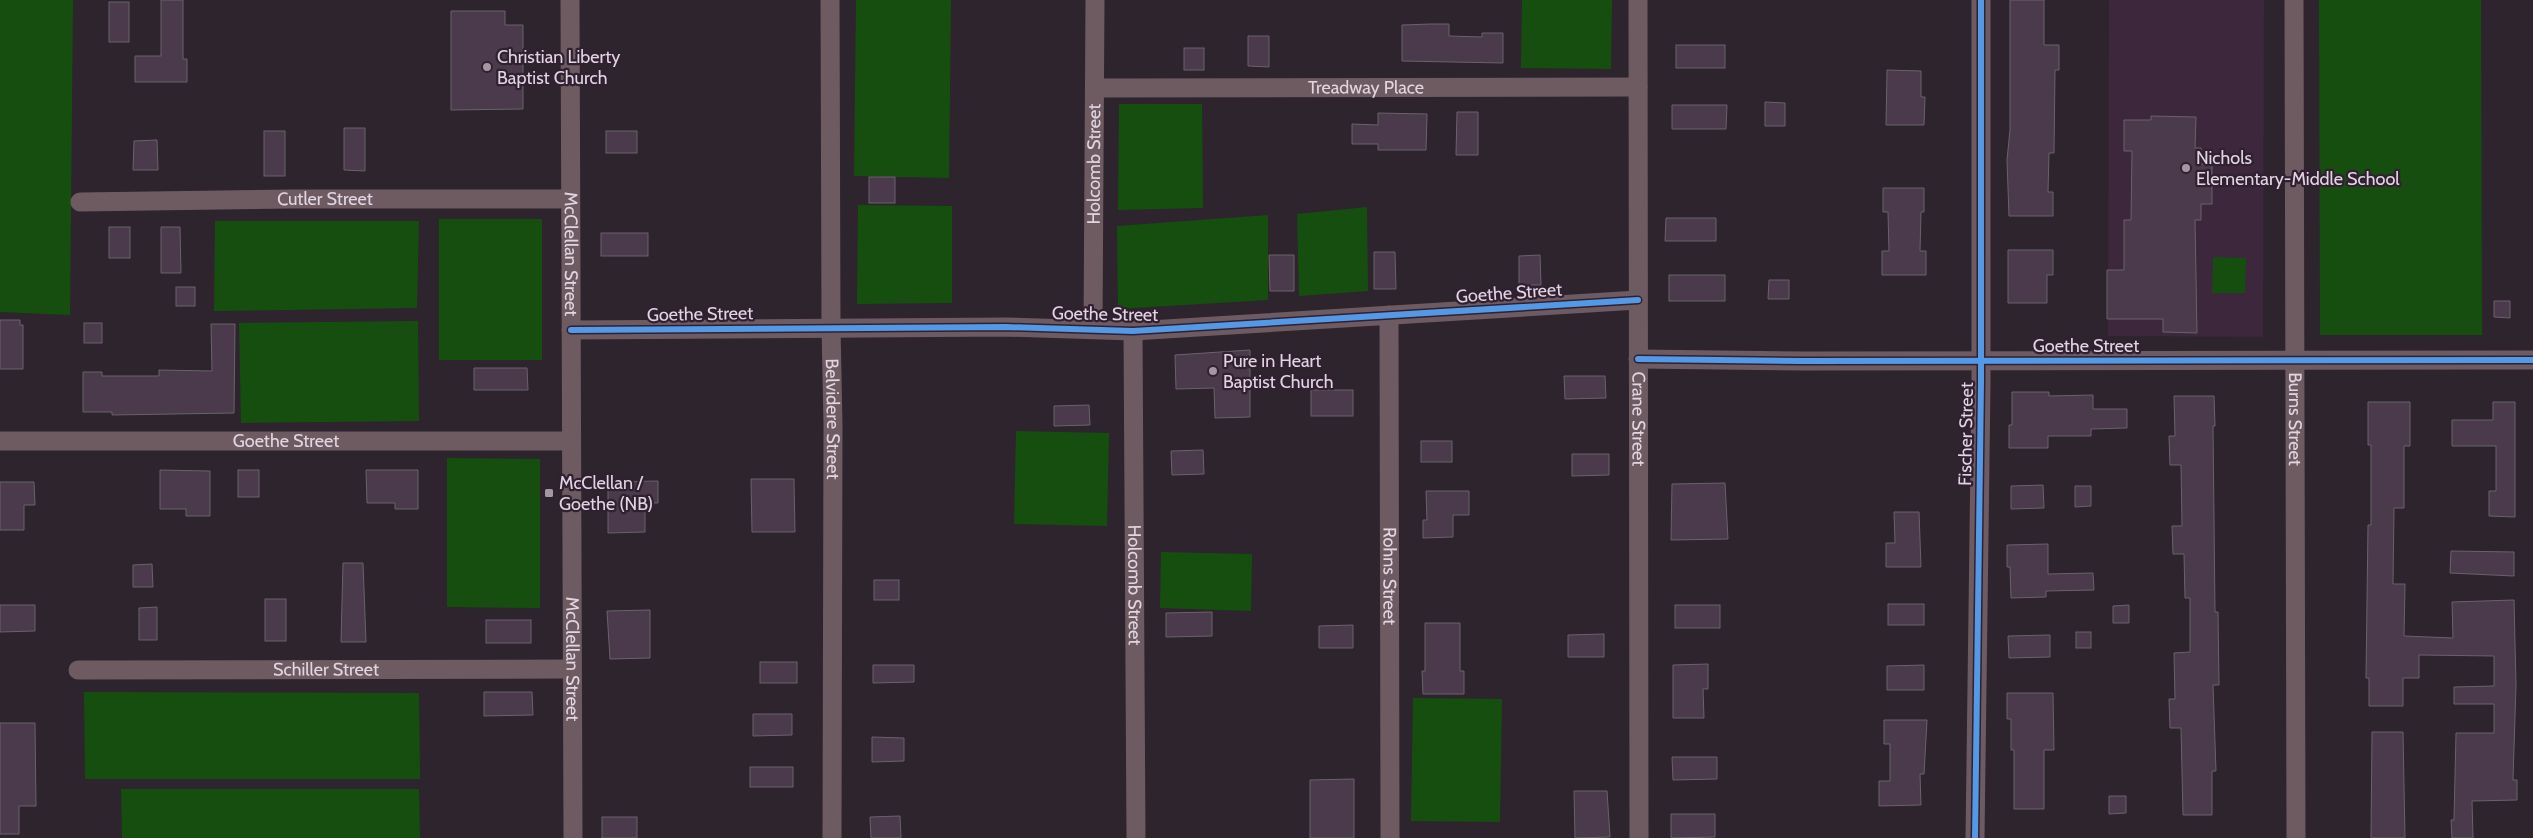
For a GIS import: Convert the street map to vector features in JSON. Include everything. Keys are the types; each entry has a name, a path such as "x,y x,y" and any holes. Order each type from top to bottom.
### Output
{"street":[{"name":"McClellan Street","path":"570,0 573,838"},
{"name":"Belvidere Street","path":"830,0 833,426 832,838"},
{"name":"Holcomb Street","path":"1093,329 1096,88 1095,0"},
{"name":"Crane Street","path":"1638,0 1639,838"},
{"name":"Fischer Street","path":"1975,838 1982,361 1981,0"},
{"name":"Burns Street","path":"2294,0 2296,838"},
{"name":"Treadway Place","path":"1096,88 1638,87"},
{"name":"Cutler Street","path":"80,202 292,199 570,199"},
{"name":"Goethe Street","path":"571,330 831,327 1093,329 1133,332 1638,300"},
{"name":"Rohns Street","path":"1389,315 1390,838"},
{"name":"Holcomb Street","path":"1133,332 1136,838"},
{"name":"Goethe Street","path":"1638,359 1982,361 2533,360"},
{"name":"Goethe Street","path":"0,441 571,441"},
{"name":"Schiller Street","path":"78,670 572,668"}],"shaded area":[{"name":"Nichols Elementary-Middle School","path":"2109,0 2264,0 2263,337 2108,336"}],"green space":[{"path":"0,0 73,0 70,315 0,312"},
{"path":"856,0 951,0 949,178 854,176"},
{"path":"1522,0 1612,0 1611,69 1521,68"},
{"path":"2319,0 2481,0 2482,335 2320,335"},
{"path":"1119,104 1202,104 1203,208 1118,210"},
{"path":"858,205 952,206 952,303 857,304"},
{"path":"1367,207 1368,291 1299,296 1297,214"},
{"path":"1268,215 1268,300 1118,309 1117,226"},
{"path":"439,219 542,219 542,360 439,360"},
{"path":"215,221 419,221 417,308 214,311"},
{"path":"2213,257 2246,258 2245,293 2212,293"},
{"path":"418,321 419,421 241,423 239,323"},
{"path":"1016,431 1109,433 1107,526 1014,524"},
{"path":"447,458 540,459 540,608 447,607"},
{"path":"1161,552 1252,554 1251,611 1160,608"},
{"path":"84,692 419,693 420,779 85,779"},
{"path":"1413,698 1502,699 1500,822 1411,821"},
{"path":"121,789 419,789 420,838 122,838"}],"building":[{"path":"161,0 183,0 183,59 187,59 187,82 135,82 135,56 161,56"},
{"path":"2010,0 2044,0 2044,45 2059,45 2059,70 2055,70 2054,153 2049,153 2048,192 2053,192 2053,216 2009,216 2007,160 2010,130"},
{"path":"109,2 129,2 129,42 109,42"},
{"name":"Christian Liberty Baptist Church","path":"451,11 505,11 505,25 523,25 523,109 451,110"},
{"path":"1449,24 1449,36 1482,37 1482,33 1503,33 1503,63 1402,61 1402,25"},
{"path":"1248,36 1269,36 1269,67 1248,66"},
{"path":"1676,45 1725,45 1725,68 1676,68"},
{"path":"1184,48 1204,48 1204,70 1184,70"},
{"path":"1887,70 1921,71 1921,97 1925,97 1924,125 1886,125"},
{"path":"1765,102 1785,103 1785,126 1765,126"},
{"path":"1672,105 1727,105 1726,129 1672,129"},
{"path":"1457,112 1478,112 1478,155 1456,155"},
{"path":"1378,113 1427,114 1426,150 1378,150 1378,144 1352,144 1352,124 1378,125"},
{"path":"2151,116 2196,117 2195,148 2201,148 2201,164 2212,164 2212,204 2201,204 2201,220 2195,220 2197,333 2163,332 2163,319 2107,319 2107,270 2124,270 2124,220 2131,220 2132,151 2124,151 2124,120 2151,120"},
{"path":"344,128 365,128 365,171 344,170"},
{"path":"264,131 285,131 285,176 264,176"},
{"path":"606,131 637,131 637,153 606,153"},
{"path":"157,140 158,170 133,170 134,141"},
{"path":"869,177 895,177 895,203 869,203"},
{"path":"1883,188 1924,188 1924,212 1921,212 1920,251 1926,251 1926,275 1882,275 1882,251 1889,251 1888,212 1883,212"},
{"path":"1666,218 1716,218 1716,241 1665,241"},
{"path":"109,227 130,227 130,258 109,258"},
{"path":"161,227 180,227 181,273 161,273"},
{"path":"601,233 648,233 648,256 601,256"},
{"path":"2008,250 2053,250 2053,275 2047,275 2047,303 2008,303"},
{"path":"1374,252 1395,252 1396,289 1374,289"},
{"path":"1269,255 1294,255 1294,291 1270,291"},
{"path":"1540,255 1541,285 1519,285 1519,256"},
{"path":"1669,275 1725,275 1725,301 1669,301"},
{"path":"1769,280 1789,280 1789,299 1768,299"},
{"path":"176,287 195,287 195,306 176,306"},
{"path":"2494,301 2510,301 2510,318 2494,317"},
{"path":"0,320 20,320 20,325 23,325 23,369 0,369"},
{"path":"84,323 102,323 102,343 84,343"},
{"path":"211,324 235,324 234,413 112,415 112,412 83,412 83,372 102,372 102,376 159,376 159,370 212,371"},
{"name":"Pure in Heart Baptist Church","path":"1250,350 1250,417 1215,418 1214,388 1176,389 1175,355"},
{"path":"474,368 527,368 528,390 474,390"},
{"path":"1564,376 1605,376 1606,398 1565,399"},
{"path":"1311,390 1353,390 1353,416 1311,416"},
{"path":"2012,392 2049,392 2049,396 2093,395 2093,409 2127,409 2127,428 2091,429 2091,436 2048,436 2048,448 2009,448 2009,425 2012,425"},
{"path":"2174,396 2214,396 2215,612 2218,612 2219,685 2213,685 2216,771 2212,771 2212,815 2183,815 2181,728 2170,728 2169,699 2175,699 2174,653 2190,652 2190,598 2185,598 2184,554 2173,554 2172,526 2182,526 2181,465 2170,465 2169,436 2175,436"},
{"path":"2368,402 2410,402 2410,446 2404,446 2404,508 2394,508 2393,584 2405,584 2404,636 2453,638 2452,602 2514,600 2516,685 2513,780 2517,780 2517,800 2472,801 2473,838 2452,838 2451,820 2454,820 2456,733 2494,733 2494,704 2454,704 2454,687 2494,686 2494,656 2419,655 2419,678 2403,678 2403,706 2369,706 2369,678 2366,678 2368,525 2371,525 2371,445 2368,445"},
{"path":"2493,402 2515,402 2515,517 2489,516 2489,491 2496,491 2496,446 2452,446 2452,420 2493,420"},
{"path":"1089,405 1090,425 1054,426 1054,406"},
{"path":"1421,441 1452,441 1452,462 1421,462"},
{"path":"1203,450 1204,474 1172,475 1171,451"},
{"path":"1572,454 1609,454 1609,475 1572,476"},
{"path":"160,470 210,471 210,516 186,516 186,509 160,509"},
{"path":"238,470 259,470 259,497 238,497"},
{"path":"366,470 418,470 418,509 395,509 395,503 367,503"},
{"path":"751,479 794,479 795,532 752,532"},
{"path":"658,481 658,503 645,503 645,532 608,533 608,482"},
{"path":"0,482 34,482 35,505 24,505 24,530 0,530"},
{"path":"1725,483 1728,539 1671,540 1672,484"},
{"path":"2043,485 2044,508 2011,509 2011,486"},
{"path":"2075,486 2091,486 2091,506 2075,507"},
{"path":"1426,491 1469,491 1469,515 1453,515 1453,537 1423,538 1423,520 1427,520"},
{"path":"1894,512 1919,512 1921,567 1886,567 1886,543 1895,543"},
{"path":"2048,544 2048,574 2093,573 2094,590 2046,591 2046,597 2011,598 2010,567 2007,567 2007,545"},
{"path":"2451,551 2514,552 2514,576 2450,573"},
{"path":"343,563 363,563 366,642 341,642"},
{"path":"152,564 153,587 133,587 133,565"},
{"path":"874,580 899,580 899,600 874,600"},
{"path":"265,599 286,599 286,641 265,641"},
{"path":"1888,604 1924,604 1924,625 1888,625"},
{"path":"0,605 35,605 35,631 0,632"},
{"path":"1675,605 1720,605 1720,628 1675,628"},
{"path":"2129,605 2129,623 2113,623 2113,606"},
{"path":"157,607 157,640 139,640 139,608"},
{"path":"650,610 650,658 610,659 607,611"},
{"path":"1212,612 1212,636 1166,637 1166,613"},
{"path":"486,620 531,620 531,643 486,643"},
{"path":"1425,623 1460,623 1460,671 1464,671 1464,694 1423,694 1422,671 1425,671"},
{"path":"1353,625 1353,648 1319,648 1319,626"},
{"path":"2076,632 2091,632 2091,648 2076,648"},
{"path":"1604,634 1604,657 1568,657 1568,635"},
{"path":"2050,635 2050,657 2009,658 2008,636"},
{"path":"760,662 797,662 797,683 760,683"},
{"path":"1708,664 1708,689 1703,689 1704,718 1673,718 1673,665"},
{"path":"873,665 914,665 914,682 873,683"},
{"path":"1924,665 1924,690 1887,690 1887,666"},
{"path":"484,692 532,692 533,715 484,716"},
{"path":"2007,693 2053,693 2054,750 2044,750 2044,809 2014,809 2014,750 2011,750 2011,719 2007,719"},
{"path":"753,714 792,714 792,735 753,736"},
{"path":"1884,720 1927,720 1924,774 1920,774 1921,805 1879,806 1879,781 1890,781 1890,744 1884,744"},
{"path":"0,723 35,723 36,806 19,806 19,834 0,834"},
{"path":"2372,732 2403,732 2405,838 2371,838"},
{"path":"872,737 904,738 904,761 872,762"},
{"path":"1672,757 1717,757 1717,779 1673,780"},
{"path":"750,767 793,767 793,787 750,787"},
{"path":"1354,779 1354,838 1310,838 1310,780"},
{"path":"1574,791 1607,791 1610,837 1575,838"},
{"path":"2109,796 2126,796 2126,813 2109,814"},
{"path":"1671,814 1715,814 1715,837 1671,838"},
{"path":"900,816 901,838 871,838 870,817"},
{"path":"602,817 637,817 637,838 602,838"}],"cycle path":[{"path":"1975,838 1981,383 1981,0"},
{"path":"571,330 1006,327 1133,331 1638,300"},
{"path":"1638,359 1802,361 2533,360"}],"place":[{"name":"Christian Liberty Baptist Church","path":"487,67"},
{"name":"Nichols Elementary-Middle School","path":"2186,168"},
{"name":"Pure in Heart Baptist Church","path":"1213,371"},
{"name":"McClellan / Goethe (NB)","path":"549,493"}]}
